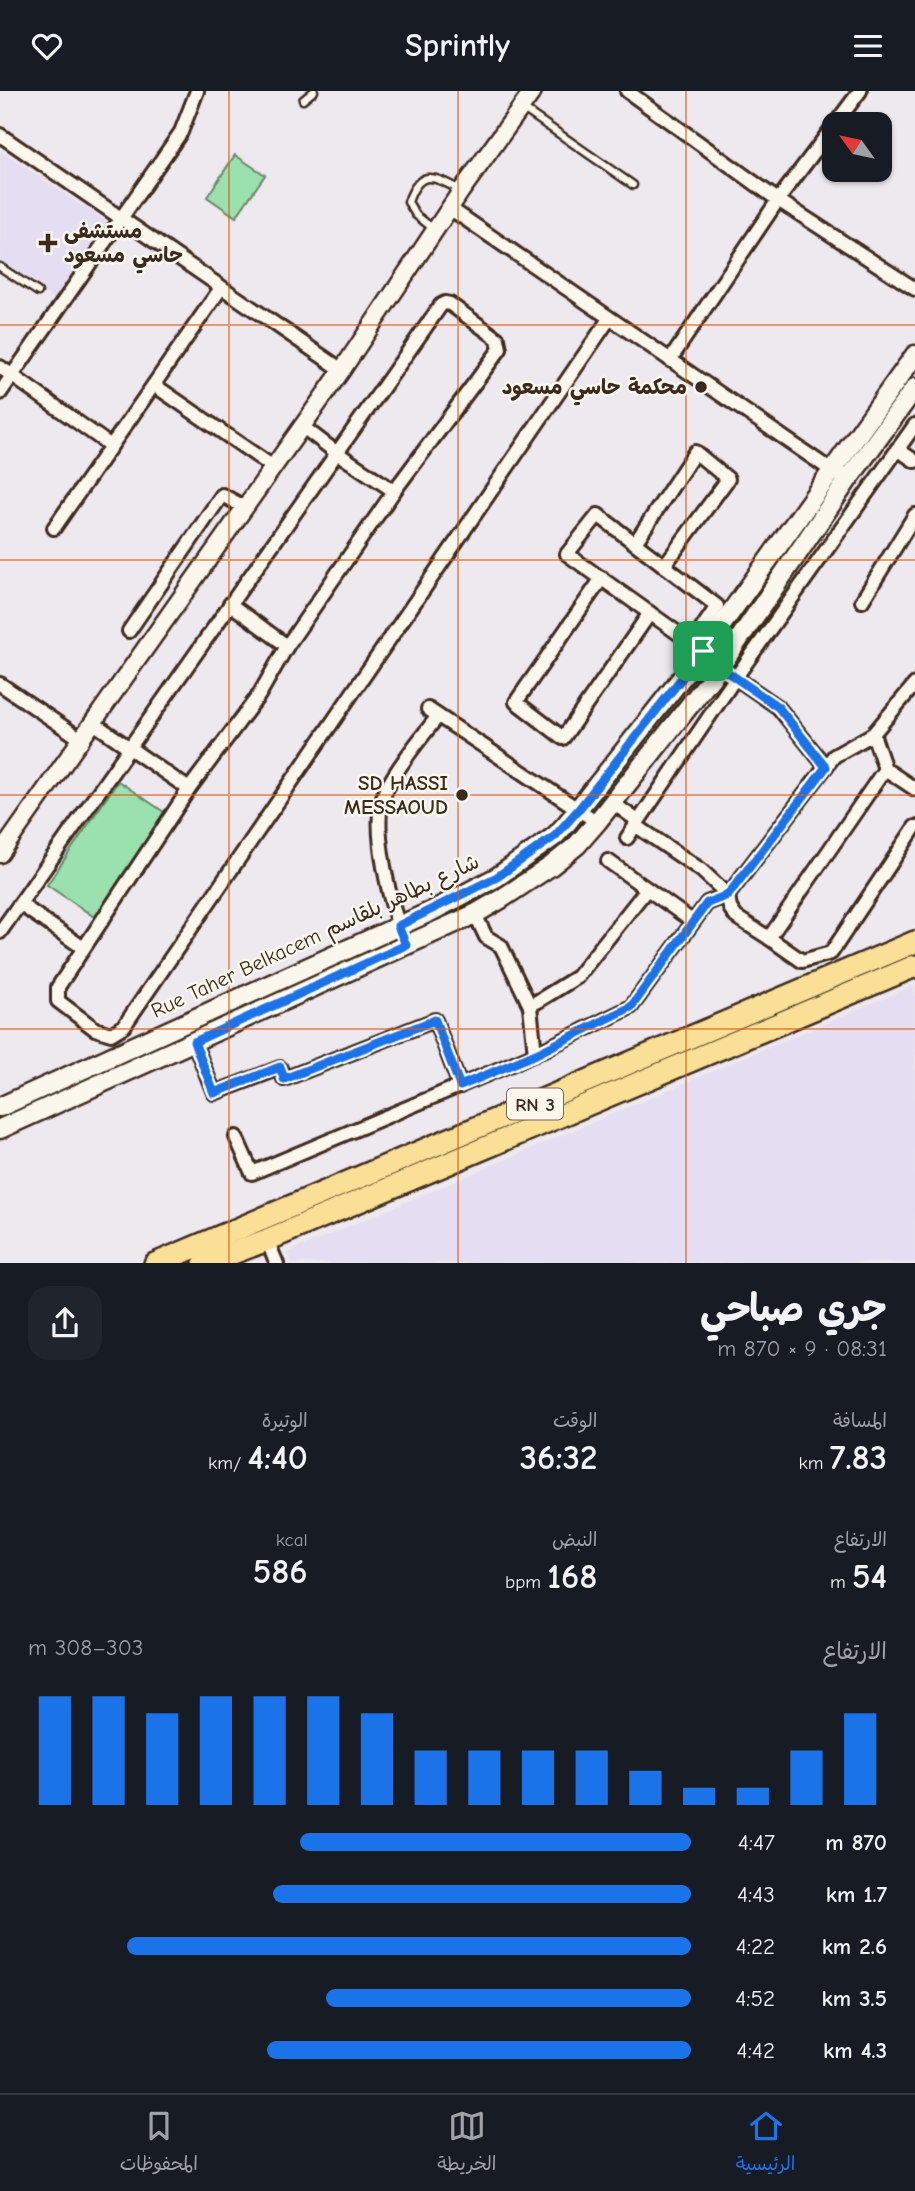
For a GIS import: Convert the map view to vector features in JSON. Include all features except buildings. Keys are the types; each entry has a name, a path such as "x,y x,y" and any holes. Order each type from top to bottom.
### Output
{"highway":[{"name":"RN 3","path":"155,1263 915,942"},
{"name":"RN 3","path":"204,1263 267,1240 915,966"}],"main road":[{"name":"Rue Taher Belkacem شارع بطاهر بلقاسم","path":"0,1107 472,890 506,871 555,836 579,809 832,471 915,355"},
{"path":"0,1129 475,914 551,866 577,845 720,667 847,481 915,388"}],"street":[{"path":"0,393 181,132 197,91"},
{"path":"0,854 303,427 461,191 533,91"},
{"path":"627,91 778,200 915,289"},
{"path":"670,360 778,200 857,92"},
{"path":"0,135 342,370"},
{"path":"451,209 847,481"},
{"path":"54,528 221,288"},
{"path":"0,932 441,306 450,304 498,338 500,349 394,491 287,646 258,695 189,789 58,987 58,1001 95,1029 111,1034 118,1031 132,1015 610,319"},
{"path":"0,366 111,446"},
{"path":"154,385 273,467"},
{"path":"627,838 736,677 915,425"},
{"path":"303,427 394,491"},
{"path":"897,449 915,461"},
{"path":"635,543 695,452 728,479 664,565"},
{"path":"129,631 222,495 246,508"},
{"path":"698,647 717,606 598,515 567,554 778,707 826,767"},
{"path":"862,601 915,515"},
{"path":"603,578 516,702 563,738 650,613"},
{"path":"160,585 182,598"},
{"path":"230,604 287,646"},
{"path":"0,684 81,739"},
{"path":"236,1137 251,1173 536,1054 631,1007 692,921 707,903 728,895 834,756 873,734 915,684"},
{"path":"406,945 391,904 378,815 384,792 433,713 597,823"},
{"path":"92,722 189,789"},
{"path":"873,734 885,769 915,789"},
{"path":"769,938 885,769"},
{"path":"613,803 701,870 728,895 730,908 736,916 802,961 831,953 915,827"},
{"path":"608,861 692,921"},
{"path":"530,1006 577,977 647,889"},
{"path":"20,904 82,947"},
{"path":"475,914 486,937 501,946 530,1006 536,1054"},
{"path":"194,1042 214,1093 280,1067 284,1079 435,1020 460,1086"},
{"path":"267,1240 277,1263"}],"lane":[{"path":"303,100 314,91"},
{"path":"522,108 633,185"},
{"path":"436,231 416,215 408,202 412,189 427,177 439,179 461,191"},
{"path":"0,267 38,292"}],"shaded area":[{"name":"مستشفى حاسي مسعود","path":"0,151 109,223 57,301 0,264"},
{"path":"915,985 915,1263 292,1263 287,1253"}],"green space":[{"path":"235,155 265,175 236,217 207,197"},
{"path":"118,781 167,814 96,918 47,885"}],"place":[{"name":"مستشفى حاسي مسعود","path":"48,243"},
{"name":"محكمة حاسي مسعود","path":"701,387"},
{"name":"SD HASSI MESSAOUD","path":"462,795"}],"route":[{"path":"703,651 720,667 778,707 826,767 728,895 707,903 692,921 631,1007 536,1054 460,1086 435,1020 284,1079 280,1067 214,1093 194,1042 406,945 398,926 497,877 555,836 703,651"}]}
